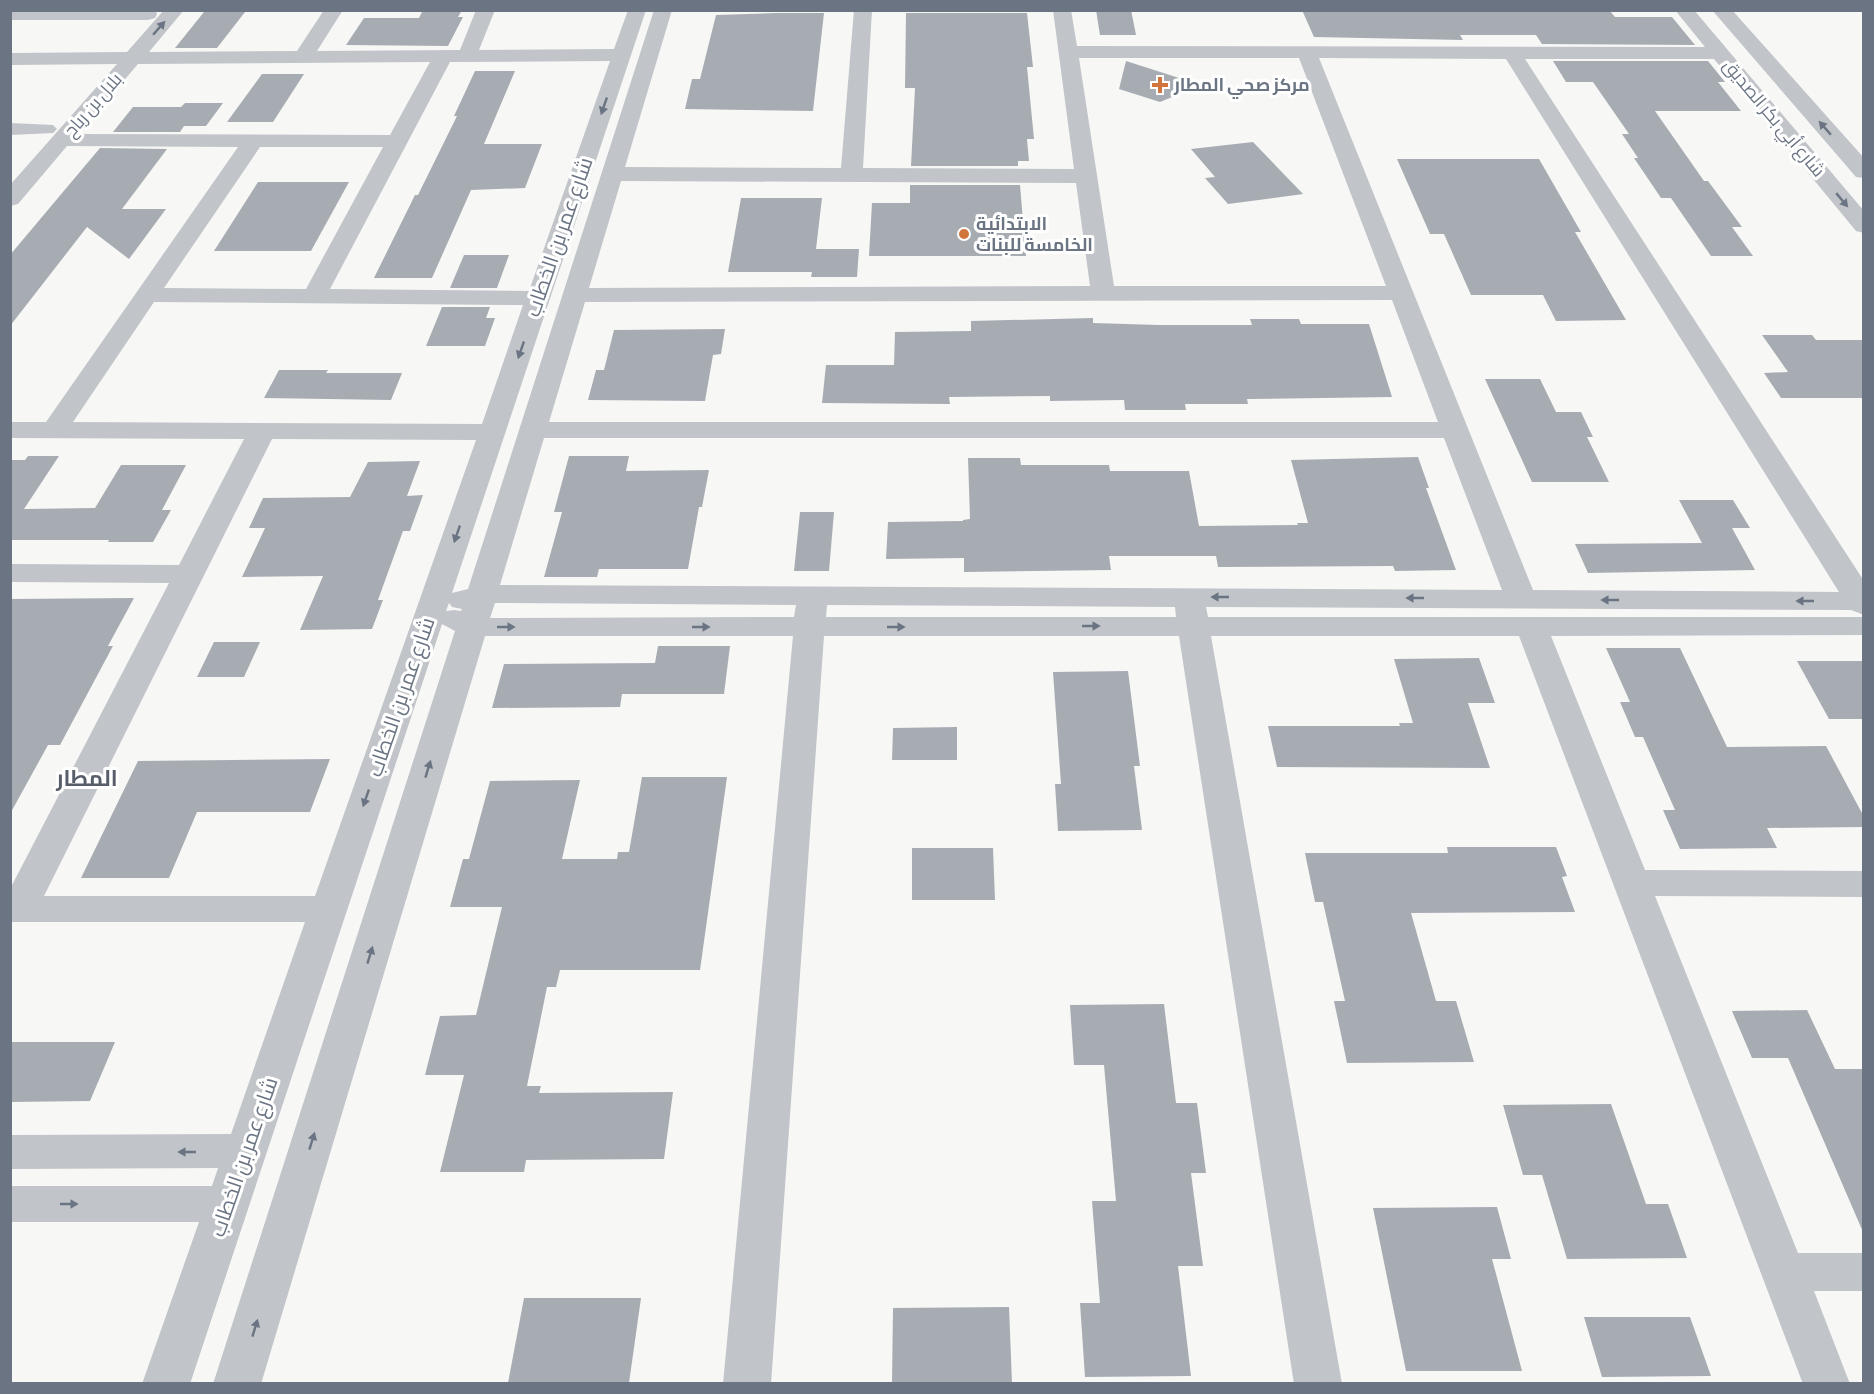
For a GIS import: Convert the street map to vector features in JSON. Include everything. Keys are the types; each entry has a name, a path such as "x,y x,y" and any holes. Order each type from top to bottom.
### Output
{"street":[{"name":"بلال بن رباح","path":"10,169 54,134 135,57 175,10"},
{"path":"304,56 334,10"},
{"path":"467,56 486,10"},
{"name":"شارع عمر بن الخطاب","path":"166,1383 637,10"},
{"name":"شارع عمر بن الخطاب","path":"237,1383 663,10"},
{"path":"852,175 863,10"},
{"path":"1062,10 1103,294"},
{"name":"شارع أبي بكر الصديق","path":"1684,10 1863,226"},
{"name":"شارع أبي بكر الصديق","path":"1721,10 1863,172"},
{"name":"بلال بن رباح","path":"10,199 110,57 150,12"},
{"path":"10,14 150,12"},
{"path":"1068,52 1719,53"},
{"path":"1307,52 1827,1383"},
{"path":"1512,53 1863,608"},
{"path":"10,59 622,55"},
{"path":"314,297 443,56"},
{"path":"10,129 54,134 253,141 397,141"},
{"path":"55,429 253,141"},
{"path":"613,174 1086,176"},
{"path":"575,295 1401,293"},
{"path":"147,295 538,298"},
{"path":"10,430 492,432"},
{"path":"533,430 1454,430"},
{"path":"262,431 15,909 329,909"},
{"path":"10,573 189,574"},
{"path":"430,610 483,594 811,611 1526,613 1863,608"},
{"path":"430,610 472,627 811,611"},
{"path":"747,1383 811,611"},
{"path":"1191,612 1318,1383"},
{"path":"1632,883 1863,884"},
{"path":"10,1152 246,1151"},
{"path":"10,1204 228,1204"},
{"path":"1784,1272 1863,1272"}],"building":[{"path":"423,10 462,10 458,17 463,17 448,46 346,45 364,18 419,18"},
{"path":"1096,10 1131,10 1136,35 1100,35"},
{"path":"1302,10 1609,10 1615,17 1672,17 1695,45 1542,44 1536,35 1460,35 1463,40 1314,37"},
{"path":"204,12 245,12 217,48 175,48"},
{"path":"824,13 813,111 685,109 692,79 700,79 716,15"},
{"path":"906,13 1027,13 1033,67 1027,67 1034,139 1027,139 1029,161 1018,161 1018,166 911,166 915,88 905,88"},
{"path":"1126,61 1201,85 1160,102 1119,89"},
{"path":"1553,61 1708,61 1725,82 1718,82 1741,111 1655,111 1704,181 1708,181 1742,227 1732,227 1753,256 1711,256 1671,198 1661,198 1634,158 1638,158 1622,134 1629,134 1593,82 1566,82"},
{"path":"475,71 515,71 484,144 542,144 525,188 471,190 432,278 374,278 457,116 454,116"},
{"path":"262,74 304,74 273,122 227,122"},
{"path":"185,103 223,103 206,126 184,126 180,132 113,132 133,107 181,107"},
{"path":"1253,142 1303,194 1228,204 1205,178 1215,177 1191,149"},
{"path":"100,148 167,149 122,209 166,209 129,259 87,227 10,326 10,255"},
{"path":"1397,159 1539,159 1581,232 1575,232 1626,320 1556,321 1543,295 1471,295 1444,234 1430,234"},
{"path":"258,182 349,182 311,251 214,251"},
{"path":"910,185 1020,185 1026,256 869,256 872,203 910,203"},
{"path":"741,198 822,198 816,249 859,249 857,277 811,277 812,272 728,272"},
{"path":"464,255 509,255 497,288 450,288"},
{"path":"442,307 490,307 486,318 495,318 485,346 426,346"},
{"path":"1093,318 1093,323 1159,325 1252,325 1250,319 1299,319 1301,324 1369,324 1392,397 1247,399 1248,404 1185,404 1186,410 1125,410 1124,400 1050,401 1050,396 949,397 950,404 822,403 826,365 894,365 895,332 971,331 971,321"},
{"path":"725,329 721,354 713,355 705,401 588,400 596,370 604,370 614,330"},
{"path":"1762,335 1812,335 1816,340 1863,340 1863,398 1781,398 1764,373 1788,372"},
{"path":"279,370 328,370 326,373 402,373 391,400 264,398"},
{"path":"1485,379 1540,379 1556,412 1581,412 1593,437 1587,437 1609,482 1532,482"},
{"path":"28,456 59,456 24,509 95,508 121,465 186,465 162,510 171,510 153,542 10,540 10,460 25,460"},
{"path":"569,456 629,456 626,471 709,470 702,507 699,507 688,569 599,569 597,577 544,577 562,512 554,512"},
{"path":"1418,457 1429,488 1426,488 1456,570 1395,571 1393,566 1218,567 1216,556 1109,556 1111,570 964,572 964,558 886,559 888,522 970,519 968,458 1020,458 1021,465 1109,465 1110,471 1189,471 1199,526 1308,523 1291,460"},
{"path":"420,461 407,496 423,495 410,531 403,531 378,600 383,600 372,629 300,630 323,576 242,577 265,528 249,528 263,498 350,497 368,462"},
{"path":"1679,500 1733,500 1750,528 1732,528 1755,570 1588,573 1575,544 1702,543"},
{"path":"800,512 834,512 829,571 794,571"},
{"path":"134,598 108,646 113,646 60,745 48,745 10,814 10,599"},
{"path":"214,642 260,642 244,677 197,677"},
{"path":"658,646 730,646 724,694 622,694 620,707 492,708 504,664 655,663"},
{"path":"1606,648 1680,648 1727,747 1826,746 1863,815 1863,827 1767,828 1777,848 1680,849 1663,810 1675,810 1643,737 1635,737 1620,702 1630,702"},
{"path":"1479,658 1495,703 1468,703 1490,768 1277,767 1268,726 1400,726 1399,723 1413,723 1394,659"},
{"path":"1797,661 1863,661 1863,719 1829,719"},
{"path":"1128,671 1140,766 1134,766 1142,830 1058,831 1055,784 1061,784 1053,672"},
{"path":"957,727 957,760 892,760 893,728"},
{"path":"330,759 310,812 197,812 169,878 81,878 138,761"},
{"path":"642,777 727,777 700,970 560,970 556,987 547,987 527,1086 541,1086 539,1093 673,1092 664,1159 526,1160 524,1172 440,1172 464,1075 425,1075 440,1016 476,1015 502,907 450,907 463,859 469,859 490,781 580,780 562,859 617,859 618,852 629,852"},
{"path":"1447,847 1556,847 1567,876 1562,877 1575,912 1411,913 1436,1001 1456,1001 1474,1062 1347,1063 1334,1001 1345,1001 1323,902 1315,902 1305,853 1448,853"},
{"path":"912,848 993,848 995,900 912,900"},
{"path":"1164,1004 1176,1103 1197,1103 1206,1173 1191,1173 1203,1266 1178,1266 1191,1376 1085,1377 1080,1303 1100,1303 1092,1201 1116,1201 1104,1065 1074,1065 1070,1005"},
{"path":"1807,1010 1835,1069 1863,1069 1863,1232 1788,1058 1752,1058 1732,1011"},
{"path":"10,1042 115,1042 90,1101 10,1102"},
{"path":"1611,1104 1646,1204 1668,1204 1687,1258 1567,1259 1542,1175 1523,1175 1503,1105"},
{"path":"1497,1207 1511,1259 1492,1259 1522,1371 1406,1371 1373,1208"},
{"path":"524,1298 641,1298 629,1383 508,1383"},
{"path":"1009,1307 1012,1383 892,1383 893,1308"},
{"path":"1584,1317 1690,1317 1711,1376 1602,1377"}],"place":[{"name":"مركز صحي المطار","path":"1160,85"},
{"name":"الابتدائية الخامسة للبنات","path":"964,234"}],"district":[{"name":"المطار","path":"87,778"}]}
